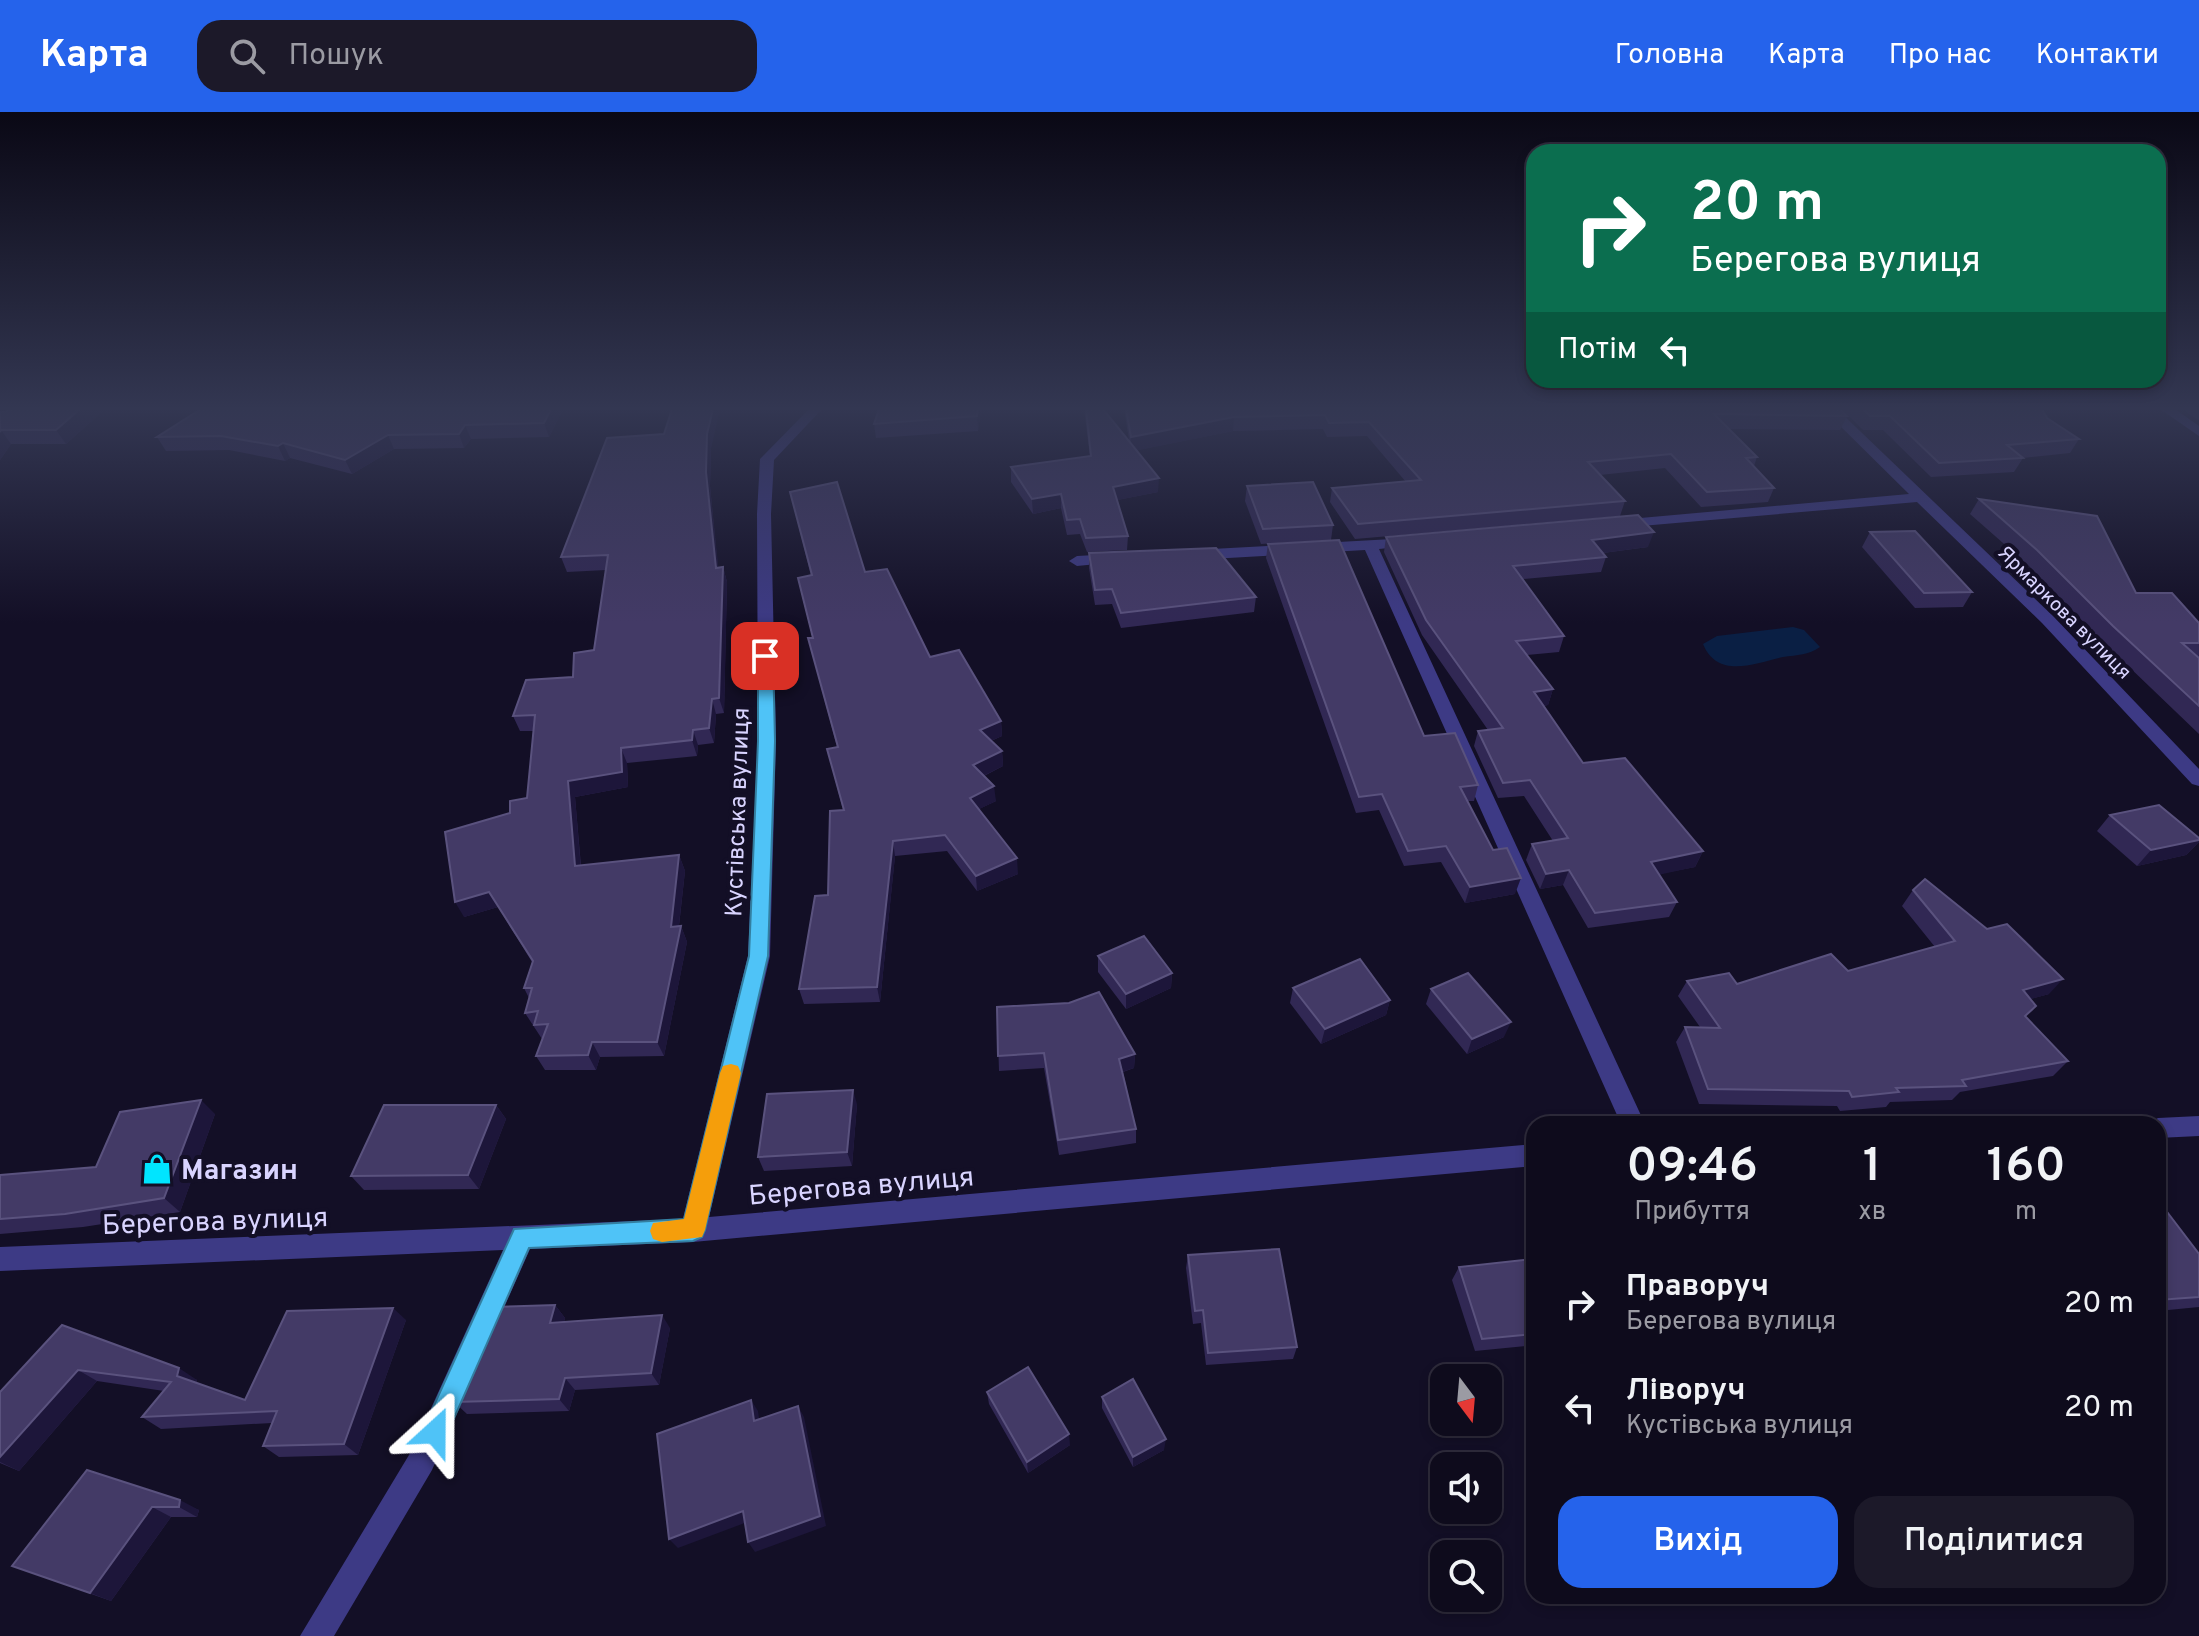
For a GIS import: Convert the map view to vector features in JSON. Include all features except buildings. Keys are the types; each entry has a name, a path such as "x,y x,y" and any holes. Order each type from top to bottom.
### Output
{"street":[{"name":"Кустівська вулиця","path":"693,1230 759,956 767,741 766,480"},
{"name":"Ярмаркова вулиця","path":"1903,480 2048,620 2199,780"},
{"path":"1606,525 1921,497"},
{"path":"1170,556 1433,540"},
{"path":"1370,545 1629,1116"},
{"path":"1077,561 1123,558"},
{"path":"2166,1128 2199,1126"},
{"name":"Берегова вулиця","path":"0,1259 693,1230 1526,1156"},
{"path":"316,1636 422,1460 522,1237"}],"water":[{"path":"1793,627 1804,630 1820,647 1803,654 1728,666 1710,655 1703,644 1717,636"}],"slow traffic":[{"path":"662,1231 693,1230 731,1073"}],"place":[{"name":"Магазин","path":"157,1169"}],"route":[{"path":"435,1432 522,1237 693,1230 759,956 767,741 765,656"}]}
